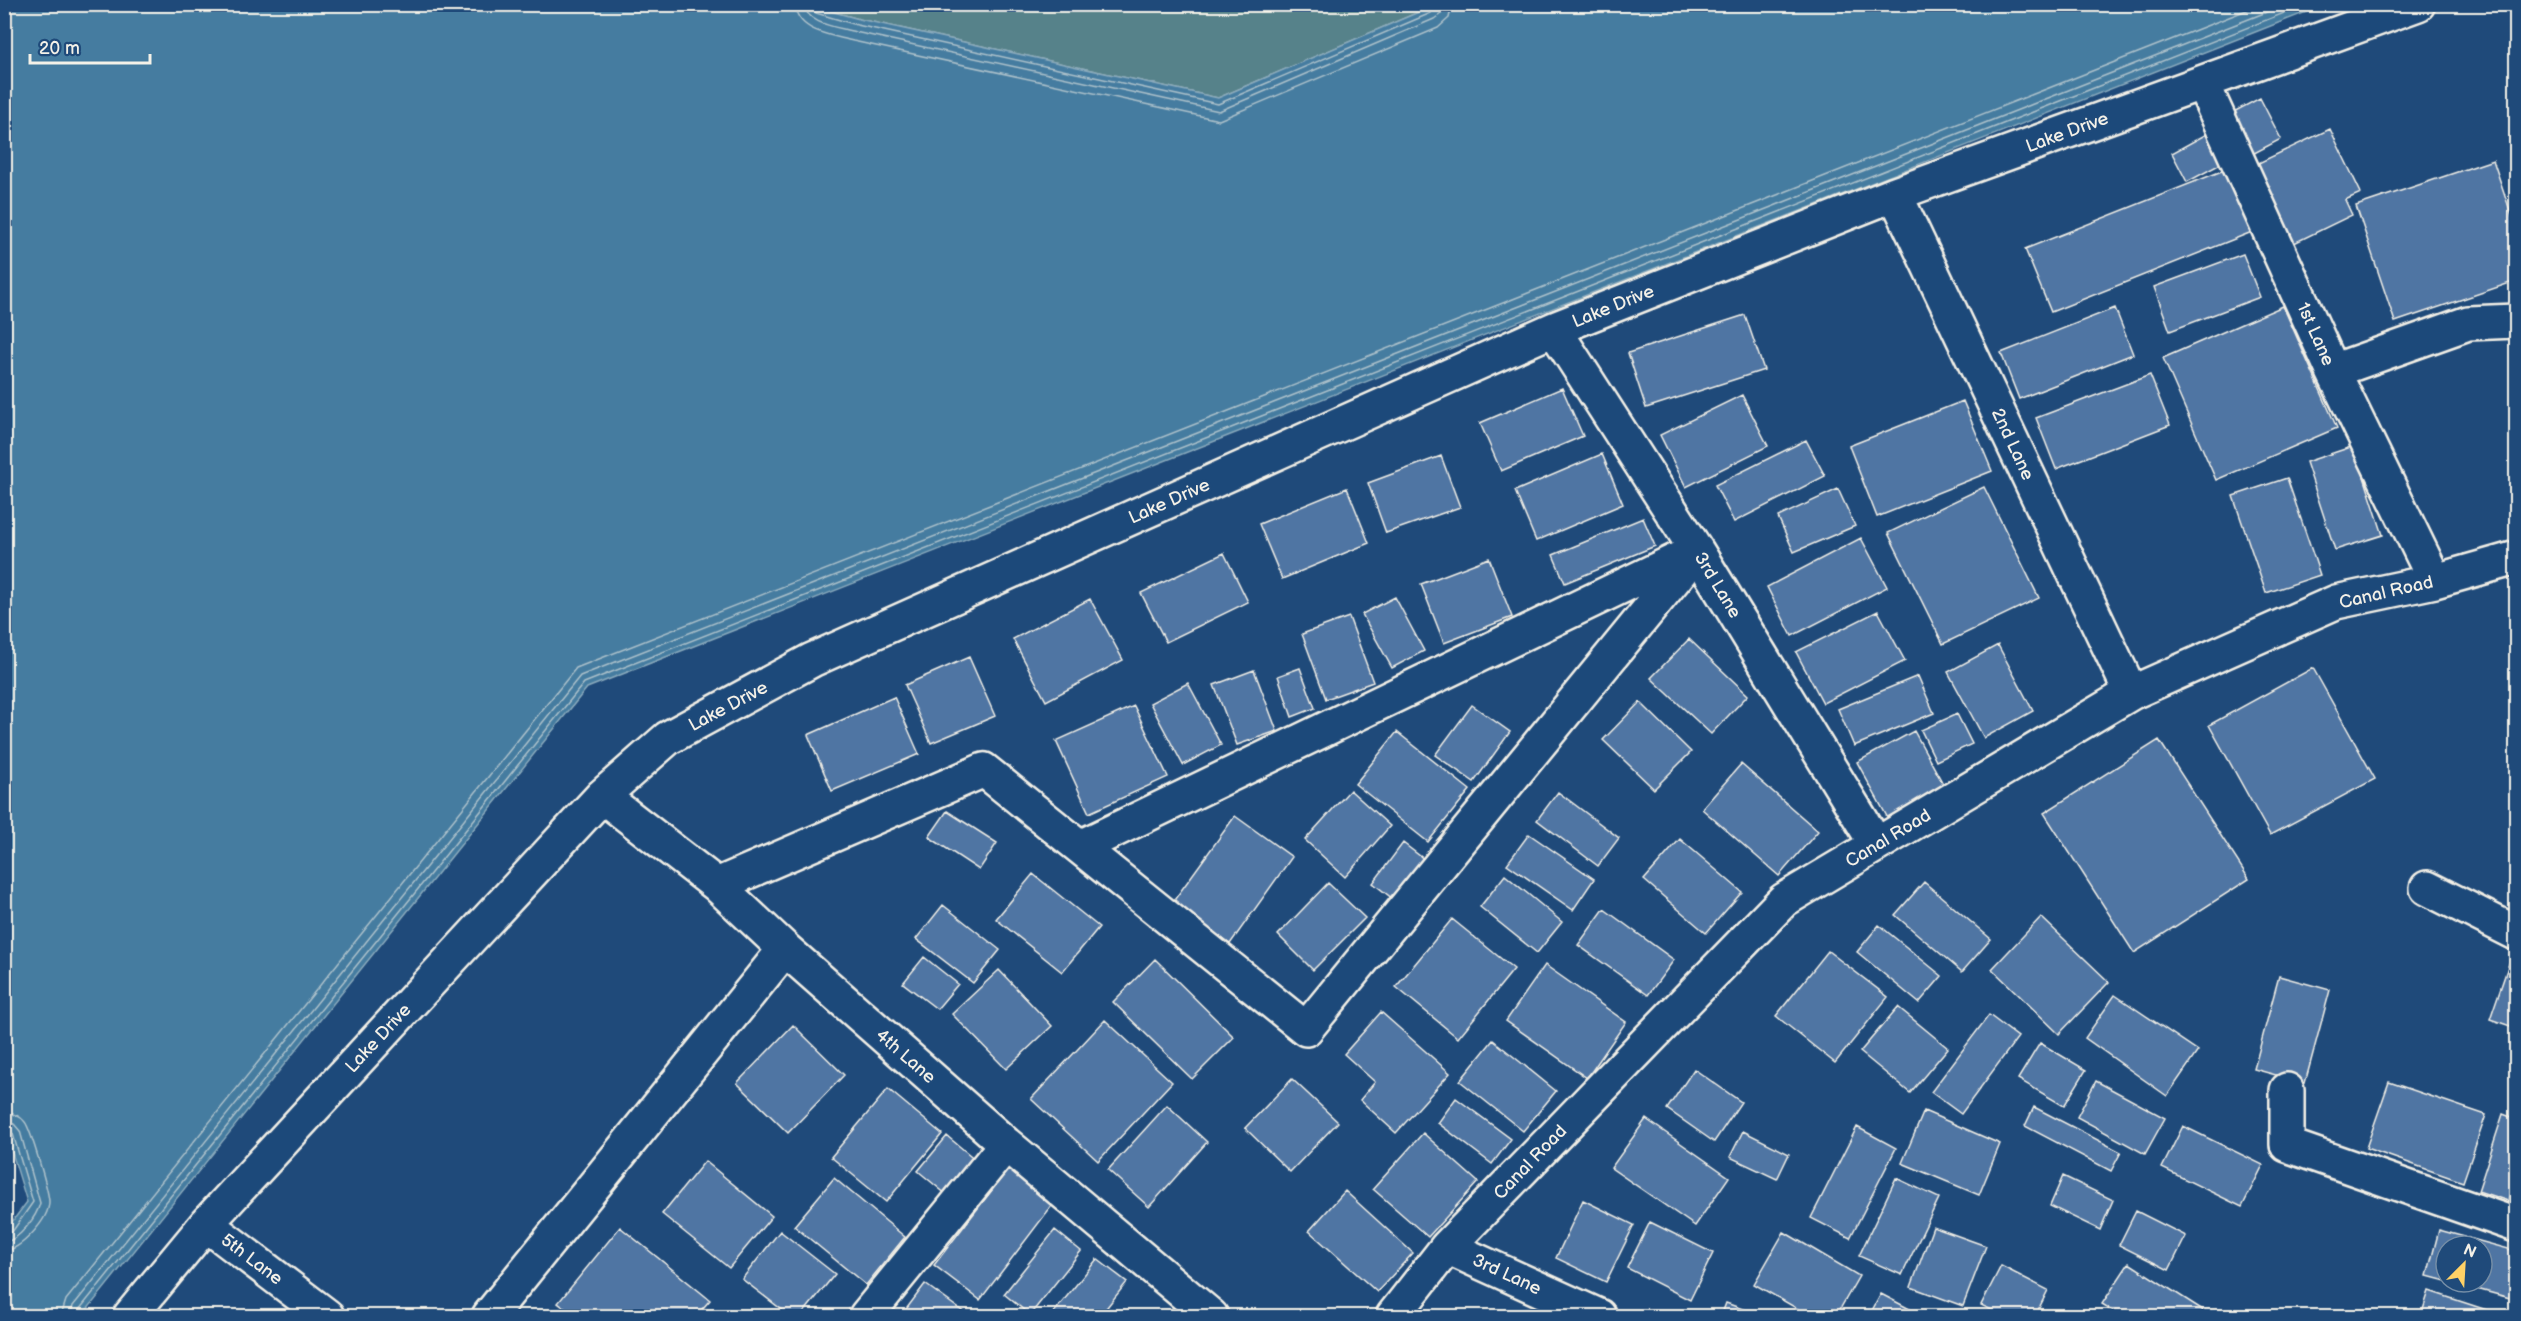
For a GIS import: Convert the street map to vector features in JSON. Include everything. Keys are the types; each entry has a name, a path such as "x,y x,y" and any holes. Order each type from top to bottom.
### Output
{"street":[{"name":"Lake Drive","path":"130,1317 206,1224 602,795 668,738 812,660 1554,330 1895,194 2418,4"},
{"name":"1st Lane","path":"2203,84 2333,371 2435,581"},
{"name":"2nd Lane","path":"1895,194 2131,693"},
{"path":"2333,371 2468,324 2517,321"},
{"name":"3rd Lane","path":"1554,330 1697,550 1876,844"},
{"path":"1080,847 1697,550"},
{"path":"717,885 984,770 1305,1029 1697,550"},
{"name":"Canal Road","path":"1392,1317 1447,1247 1784,900 2131,693 2336,602 2435,581 2517,558"},
{"name":"4th Lane","path":"602,795 717,885 784,949 1006,1144 1176,1305 1211,1317"},
{"path":"2427,888 2517,933"},
{"path":"489,1317 784,949"},
{"path":"2287,1090 2287,1145 2517,1225"},
{"path":"866,1317 1006,1144"},
{"name":"5th Lane","path":"206,1224 327,1317"},
{"name":"3rd Lane","path":"1447,1247 1599,1317"}],"green space":[{"path":"809,5 1435,5 1218,98 859,19"}],"water":[{"path":"5,4 809,5 859,19 1218,98 1435,5 2324,5 587,688 82,1316 5,1316 5,1231 27,1202 4,1126"}],"building":[{"path":"2260,98 2281,139 2243,159 2222,118"},
{"path":"2330,129 2361,193 2345,200 2352,215 2288,246 2250,167"},
{"path":"2214,130 2230,159 2187,182 2172,153"},
{"path":"2493,160 2516,228 2516,281 2395,322 2356,206"},
{"path":"2237,165 2262,228 2051,312 2025,249"},
{"path":"2243,254 2260,297 2170,331 2154,287"},
{"path":"2283,306 2337,428 2216,480 2163,358"},
{"path":"2115,308 2133,354 2019,399 2001,353"},
{"path":"1745,315 1764,370 1646,408 1628,353"},
{"path":"2150,375 2170,425 2056,469 2036,418"},
{"path":"1562,388 1583,436 1501,471 1480,423"},
{"path":"1742,395 1768,446 1686,487 1660,435"},
{"path":"1963,401 1992,471 1877,517 1849,446"},
{"path":"1806,440 1825,476 1734,522 1715,485"},
{"path":"2354,446 2383,535 2335,550 2306,462"},
{"path":"1602,454 1623,504 1536,541 1515,491"},
{"path":"1441,456 1460,507 1386,533 1368,483"},
{"path":"2287,478 2320,575 2266,593 2233,496"},
{"path":"1984,487 2039,598 1943,644 1888,533"},
{"path":"1347,488 1369,543 1282,579 1259,524"},
{"path":"1838,489 1855,526 1794,552 1778,517"},
{"path":"1643,518 1655,546 1565,583 1553,555"},
{"path":"1861,538 1887,587 1792,636 1767,587"},
{"path":"1224,553 1248,602 1166,642 1141,593"},
{"path":"1489,558 1512,617 1444,643 1421,584"},
{"path":"1395,597 1424,651 1392,668 1362,614"},
{"path":"1090,599 1123,660 1046,701 1013,639"},
{"path":"1878,611 1905,661 1823,703 1796,652"},
{"path":"1349,617 1373,682 1326,699 1302,634"},
{"path":"1689,639 1748,695 1711,734 1651,678"},
{"path":"1998,645 2033,711 1984,738 1948,672"},
{"path":"969,657 995,716 931,743 905,685"},
{"path":"1300,668 1315,708 1292,717 1278,676"},
{"path":"2313,668 2375,779 2270,835 2209,725"},
{"path":"1254,670 1277,731 1237,745 1214,685"},
{"path":"1918,676 1934,713 1854,746 1838,709"},
{"path":"1188,683 1221,745 1183,765 1150,703"},
{"path":"894,697 919,754 832,791 808,735"},
{"path":"1640,702 1691,752 1654,789 1603,740"},
{"path":"1472,705 1510,732 1474,782 1435,755"},
{"path":"1134,706 1168,777 1089,813 1056,741"},
{"path":"1957,714 1972,744 1936,761 1921,730"},
{"path":"1914,731 1947,791 1890,822 1857,762"},
{"path":"1397,732 1470,790 1428,842 1355,784"},
{"path":"2159,740 2249,879 2134,953 2044,813"},
{"path":"1741,764 1818,831 1779,876 1702,809"},
{"path":"1350,790 1390,826 1345,877 1305,840"},
{"path":"1558,792 1619,838 1598,866 1537,820"},
{"path":"947,811 997,843 979,870 929,837"},
{"path":"1235,816 1292,857 1230,944 1172,903"},
{"path":"1529,834 1594,879 1573,910 1507,864"},
{"path":"1680,839 1742,892 1706,933 1644,880"},
{"path":"1403,843 1429,863 1398,903 1373,883"},
{"path":"1033,874 1099,927 1062,972 996,919"},
{"path":"1505,875 1562,922 1537,953 1480,907"},
{"path":"1924,882 1991,939 1962,972 1895,915"},
{"path":"1328,883 1365,918 1313,970 1278,935"},
{"path":"943,905 1000,950 973,983 916,939"},
{"path":"1604,909 1674,960 1648,995 1578,945"},
{"path":"2041,917 2109,982 2059,1034 1992,969"},
{"path":"1452,919 1514,969 1458,1038 1396,987"},
{"path":"1879,925 1942,976 1919,1003 1857,952"},
{"path":"1828,951 1888,997 1835,1063 1776,1016"},
{"path":"2512,955 2516,956 2516,1028 2490,1019"},
{"path":"924,957 958,984 937,1009 903,983"},
{"path":"1155,959 1234,1037 1192,1079 1113,1002"},
{"path":"1545,965 1626,1022 1587,1078 1506,1021"},
{"path":"999,970 1052,1026 1006,1069 952,1014"},
{"path":"2279,976 2330,990 2305,1083 2254,1069"},
{"path":"2115,995 2198,1051 2167,1096 2085,1038"},
{"path":"1898,1007 1948,1048 1910,1093 1860,1052"},
{"path":"1381,1012 1450,1073 1396,1133 1360,1100 1375,1082 1344,1054"},
{"path":"1989,1015 2018,1037 1961,1114 1931,1092"},
{"path":"1105,1020 1172,1082 1098,1161 1031,1099"},
{"path":"793,1025 844,1075 788,1133 737,1083"},
{"path":"1493,1040 1556,1091 1523,1131 1460,1081"},
{"path":"2040,1043 2086,1070 2064,1106 2018,1079"},
{"path":"1694,1069 1741,1102 1714,1142 1667,1109"},
{"path":"1292,1079 1338,1122 1290,1172 1245,1128"},
{"path":"2096,1081 2165,1118 2145,1154 2077,1117"},
{"path":"2389,1082 2486,1115 2463,1182 2366,1148"},
{"path":"888,1089 942,1134 886,1202 831,1157"},
{"path":"1456,1098 1511,1139 1492,1164 1438,1123"},
{"path":"1167,1105 1207,1142 1149,1207 1108,1170"},
{"path":"2034,1107 2121,1152 2111,1171 2025,1126"},
{"path":"1924,1111 2000,1144 1979,1195 1902,1163"},
{"path":"2503,1114 2516,1119 2516,1176 2508,1201 2478,1191"},
{"path":"1646,1119 1729,1177 1695,1226 1611,1168"},
{"path":"2183,1126 2263,1165 2242,1207 2162,1168"},
{"path":"1857,1127 1896,1148 1850,1238 1811,1218"},
{"path":"1743,1131 1789,1154 1777,1179 1730,1157"},
{"path":"1423,1133 1478,1182 1428,1237 1373,1189"},
{"path":"947,1136 976,1160 947,1195 918,1171"},
{"path":"705,1161 772,1216 729,1268 662,1214"},
{"path":"1009,1168 1054,1203 980,1300 934,1265"},
{"path":"2063,1176 2113,1200 2100,1230 2050,1206"},
{"path":"834,1178 905,1237 866,1285 794,1226"},
{"path":"1896,1178 1939,1198 1902,1275 1859,1256"},
{"path":"1345,1191 1413,1253 1377,1292 1309,1231"},
{"path":"1583,1200 1634,1225 1606,1282 1556,1258"},
{"path":"2136,1211 2186,1236 2169,1270 2119,1245"},
{"path":"1650,1222 1713,1253 1690,1300 1627,1268"},
{"path":"620,1227 710,1300 696,1316 575,1316 558,1303"},
{"path":"1933,1227 1986,1246 1963,1306 1911,1287"},
{"path":"1055,1230 1081,1251 1030,1315 1004,1294"},
{"path":"2439,1230 2454,1234 2438,1234"},
{"path":"780,1231 835,1274 801,1316 790,1316 742,1279"},
{"path":"1784,1232 1859,1276 1836,1316 1810,1316 1754,1284"},
{"path":"2494,1245 2516,1251 2516,1274 2510,1298 2494,1294"},
{"path":"2434,1249 2434,1278 2427,1276"},
{"path":"1097,1259 1127,1282 1100,1316 1051,1316"},
{"path":"2129,1263 2203,1310 2199,1316 2122,1316 2102,1304"},
{"path":"2001,1266 2048,1290 2035,1316 2004,1316 1981,1305"},
{"path":"925,1284 969,1316 901,1316"},
{"path":"2429,1291 2505,1316 2421,1316"},
{"path":"1881,1294 1923,1316 1869,1316"},
{"path":"1726,1303 1762,1316 1721,1316"},
{"path":"557,1311 564,1316 552,1316"}]}
